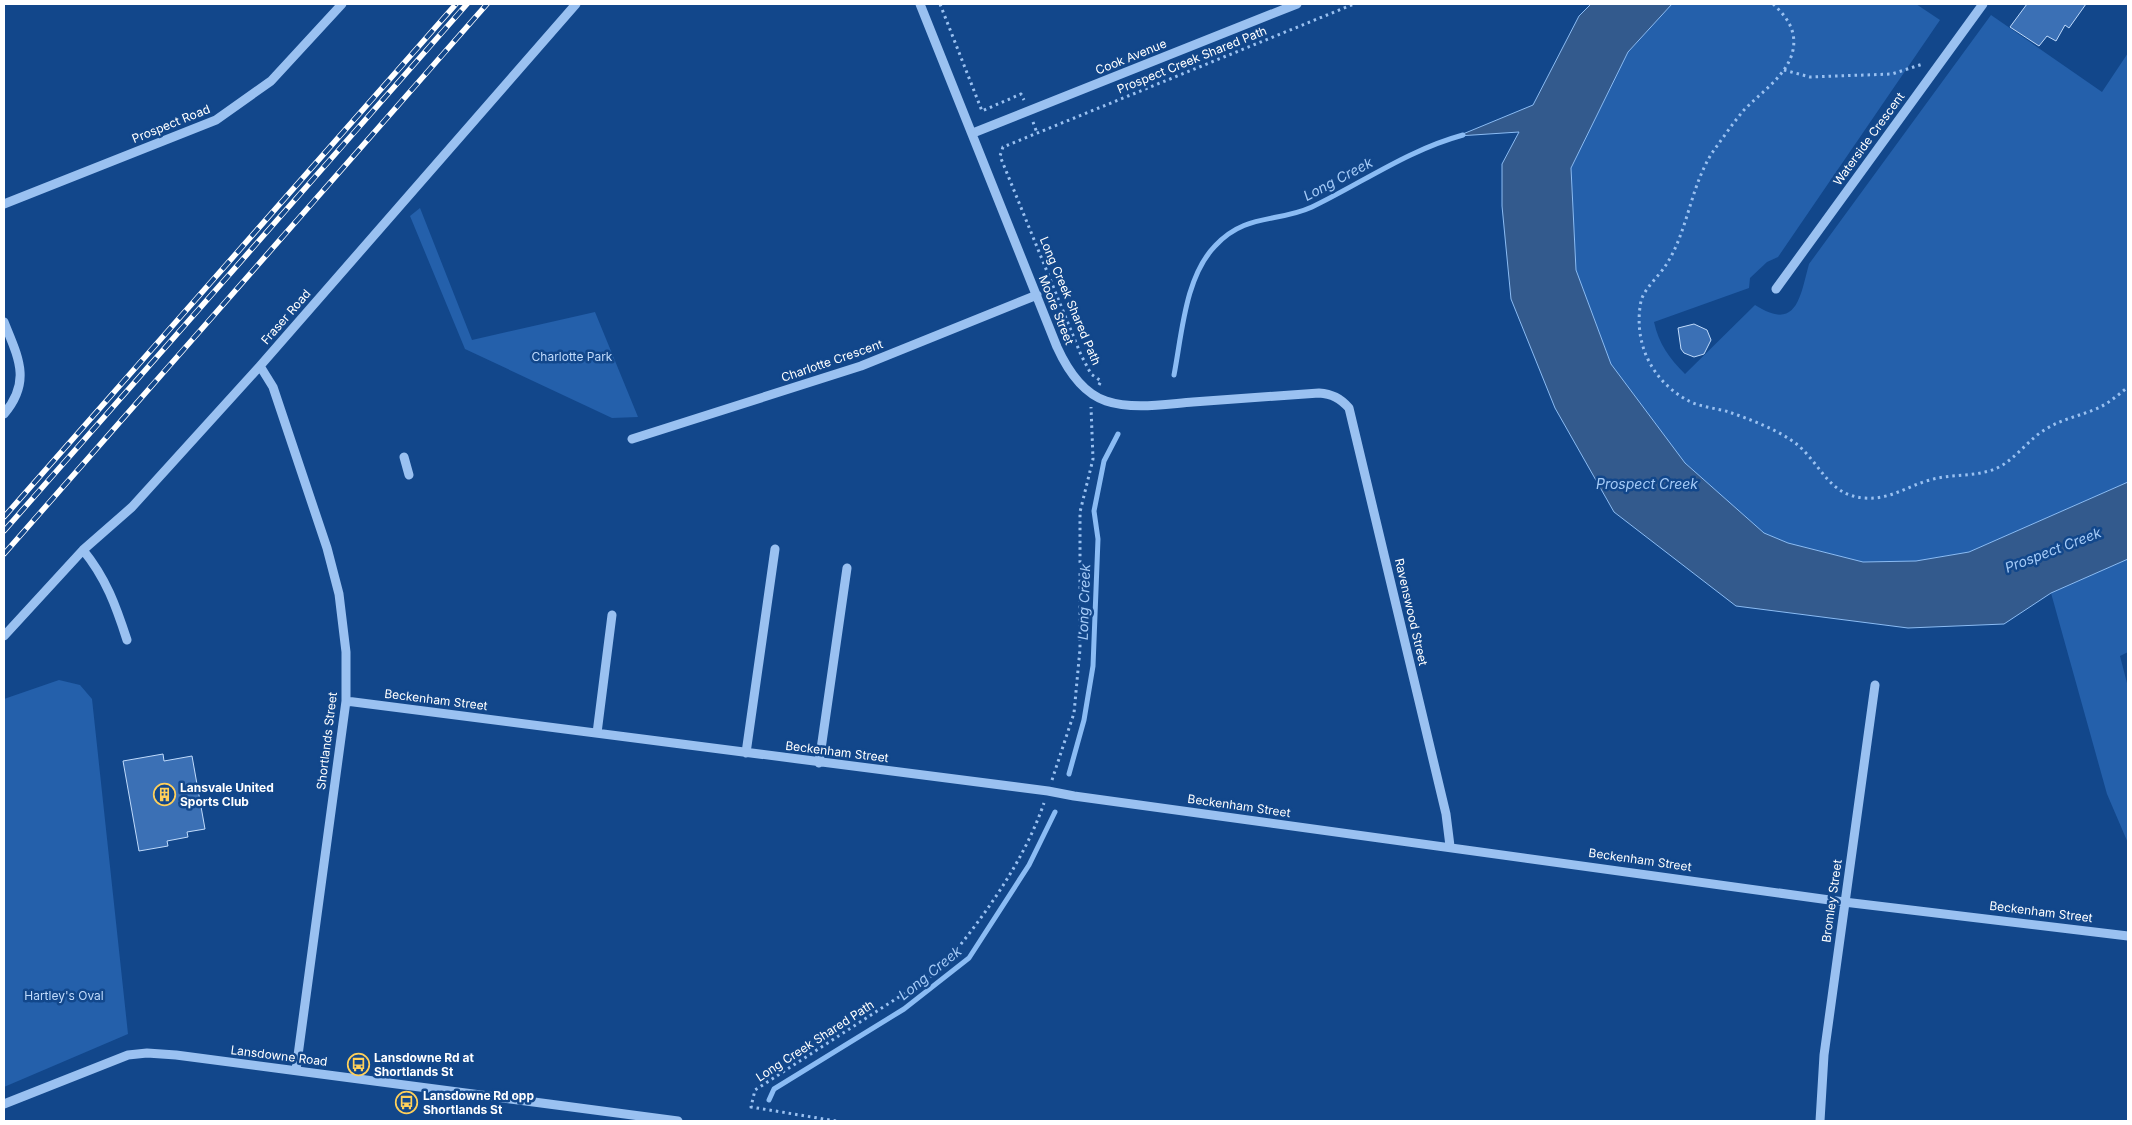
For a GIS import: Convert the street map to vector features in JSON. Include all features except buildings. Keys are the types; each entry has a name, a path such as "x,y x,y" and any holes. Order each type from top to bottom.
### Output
{"street":[{"name":"Prospect Road","path":"4,204 216,120 271,81 342,4"},
{"name":"Fraser Road","path":"4,636 83,550 132,507 260,366 576,4"},
{"name":"Moore Street","path":"920,4 1064,362 1084,388 1105,401 1139,405 1330,394"},
{"name":"Cook Avenue","path":"973,133 1297,4"},
{"name":"Waterside Crescent","path":"1776,288 1983,4"},
{"name":"Charlotte Crescent","path":"632,439 861,366 1037,295"},
{"path":"4,322 20,362 20,387 15,401 4,414"},
{"name":"Shortlands Street","path":"260,366 273,387 327,548 339,594 346,652 346,701 296,1070"},
{"name":"Ravenswood Street","path":"1330,394 1341,400 1348,408 1353,421 1446,814 1450,846"},
{"path":"404,457 408,475"},
{"path":"746,753 775,549"},
{"path":"83,550 99,570 115,604 127,640"},
{"path":"819,762 847,568"},
{"path":"597,732 612,615"},
{"name":"Bromley Street","path":"1820,1121 1824,1055 1875,685"},
{"name":"Beckenham Street","path":"346,701 1048,791 1844,902 2128,936"},
{"name":"Lansdowne Road","path":"4,1104 128,1055 147,1053 296,1070 678,1121"}],"path":[{"path":"940,4 982,110 1021,94"},
{"name":"Prospect Creek Shared Path","path":"1037,133 1354,4"},
{"path":"1772,4 1783,14 1792,28 1793,50 1784,70 1743,112 1712,154 1696,184 1678,244 1642,298 1639,318 1640,340 1649,364 1663,384 1688,402 1729,412 1792,440 1811,458 1832,484 1846,496 1867,499 1892,496 1930,480 1972,475 1998,468 2016,456 2044,430 2064,420 2096,409 2128,387"},
{"path":"1784,70 1810,77 1892,74 1942,58"},
{"name":"Long Creek Shared Path","path":"1037,133 1003,146 1000,156 1080,356 1091,374 1101,381"},
{"path":"1054,775 1074,712 1080,649 1080,512 1093,459 1090,409"},
{"name":"Long Creek Shared Path","path":"836,1121 751,1107 754,1090 939,971 960,945 1018,861 1041,813"}],"green space":[{"path":"1672,4 1916,4 1940,20 1778,257 1767,262 1750,278 1749,288 1654,322 1665,350 1685,374 1755,305 1780,315 1788,313 1794,307 1803,288 1809,264 1991,15 2102,92 2128,53 2128,482 1969,552 1916,561 1863,562 1788,543 1764,533 1685,463 1611,364 1576,270 1571,168 1628,52"},
{"name":"Charlotte Park","path":"420,208 472,340 595,312 638,417 612,418 465,349 410,216"},
{"path":"2128,559 2128,652 2120,656 2128,687 2128,843 2107,794 2051,593"},
{"name":"Hartley's Oval","path":"59,680 80,685 92,699 128,1034 4,1087 4,699"}],"water":[{"name":"Prospect Creek","path":"1591,4 1672,4 1628,52 1571,168 1576,270 1611,364 1685,463 1764,533 1788,543 1863,562 1916,561 1969,552 2128,482 2128,559 2051,593 2004,624 1908,628 1736,606 1614,512 1555,408 1511,299 1502,206 1502,164 1519,132 1458,136 1533,105 1579,16"}],"waterway":[{"name":"Long Creek","path":"1174,375 1186,307 1197,273 1215,246 1226,236 1250,223 1299,212 1312,207 1404,158 1443,141 1463,135"},
{"name":"Long Creek","path":"1069,774 1084,720 1093,666 1098,539 1094,511 1104,461 1118,434"},
{"name":"Long Creek","path":"769,1100 774,1089 904,1009 969,958 1029,865 1055,812"}],"railway":[{"path":"4,517 456,4"},
{"path":"4,531 467,4"},
{"path":"4,554 487,4"}],"place":[{"name":"Lansvale United Sports Club","path":"164,795"},
{"name":"Lansdowne Rd at Shortlands St","path":"358,1065"},
{"name":"Lansdowne Rd opp Shortlands St","path":"407,1103"}]}
